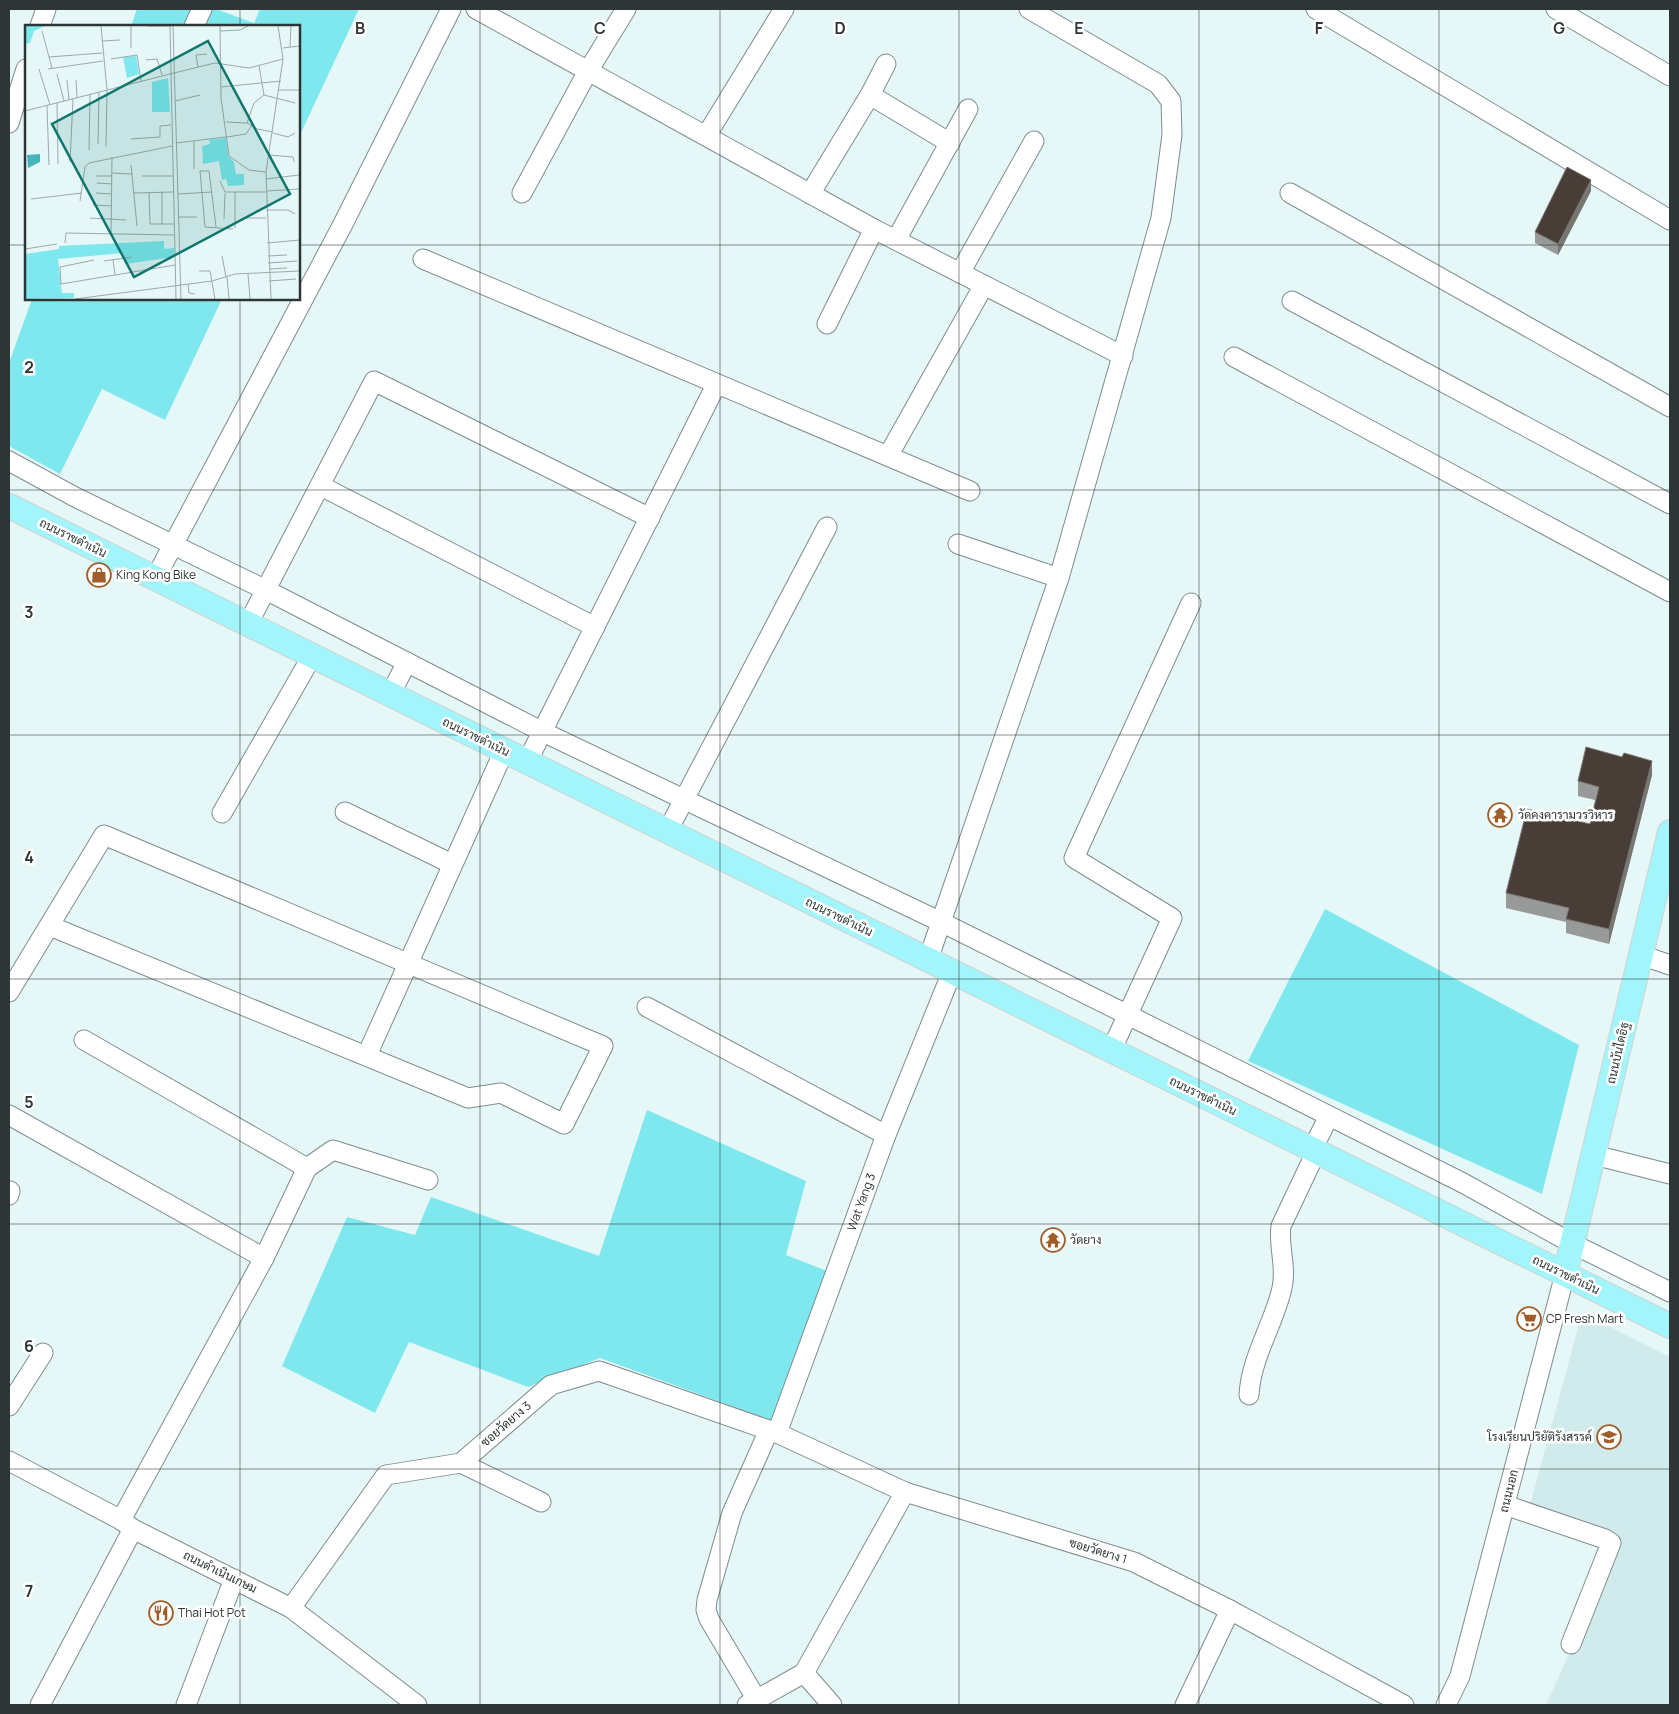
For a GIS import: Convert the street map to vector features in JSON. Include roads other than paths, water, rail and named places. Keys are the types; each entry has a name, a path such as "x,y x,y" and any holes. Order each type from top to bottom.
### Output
{"main road":[{"name":"ถนนราชดำเนิน","path":"9,506 1670,1326"},
{"name":"ถนนบันไดอิฐ","path":"1565,1274 1670,832"}],"street":[{"path":"40,25 46,9"},
{"path":"194,25 202,9"},
{"path":"155,579 343,224 451,9"},
{"path":"476,9 874,229 1123,356"},
{"path":"522,194 588,71 626,9"},
{"path":"706,136 784,9"},
{"path":"928,960 1060,578 1161,218 1172,135 1171,101 1158,84 1029,9"},
{"path":"1316,9 1670,220"},
{"path":"1556,9 1670,76"},
{"path":"810,194 870,95 886,64"},
{"path":"9,123 25,72"},
{"path":"870,95 950,143"},
{"path":"896,240 968,109"},
{"path":"960,273 1034,141"},
{"path":"1290,193 1670,407"},
{"path":"827,324 874,229"},
{"path":"423,259 970,491"},
{"path":"888,456 984,285"},
{"path":"1292,301 1670,504"},
{"path":"1234,357 1670,592"},
{"path":"248,624 374,381 650,518"},
{"path":"527,762 716,384"},
{"path":"10,464 75,498 266,590 542,732 941,922 1128,1015 1463,1183 1573,1244 1670,1292"},
{"path":"321,486 595,627"},
{"path":"667,832 827,527"},
{"path":"958,544 1060,578"},
{"path":"1112,1051 1172,918 1074,858 1191,603"},
{"path":"222,813 312,656"},
{"path":"390,695 407,662"},
{"path":"367,1055 504,751"},
{"path":"345,812 452,864"},
{"path":"9,992 104,835 603,1046 564,1124 501,1094 468,1098 50,926"},
{"path":"1641,955 1670,965"},
{"name":"Wat Yang 3","path":"752,1702 708,1619 706,1610 707,1600 732,1513 773,1431 886,1135 952,972"},
{"path":"647,1007 886,1135"},
{"path":"84,1040 307,1168"},
{"path":"9,1115 264,1258"},
{"path":"1249,1395 1260,1350 1282,1289 1284,1274 1280,1240 1281,1226 1330,1116"},
{"path":"40,1705 127,1525 264,1258 307,1168 333,1150 428,1180"},
{"path":"1594,1155 1670,1174"},
{"name":"ถนนนอก","path":"1446,1705 1460,1676 1565,1274"},
{"path":"9,1406 43,1353"},
{"name":"ซอยวัดยาง 3","path":"461,1463 551,1385 598,1371 773,1431"},
{"name":"ซอยวัดยาง 1","path":"773,1431 905,1492 1134,1562 1230,1610 1404,1705"},
{"name":"ถนนดำเนินเกษม","path":"9,1461 127,1525 291,1608 417,1705"},
{"path":"291,1608 386,1476 461,1463 541,1502"},
{"path":"752,1702 804,1673 905,1492"},
{"path":"1505,1504 1605,1539 1611,1544 1571,1644"},
{"path":"186,1705 234,1579"},
{"path":"1185,1705 1230,1610"},
{"path":"804,1673 832,1705"}],"place":[{"name":"King Kong Bike","path":"99,575"},
{"name":"วัดคงคารามวรวิหาร","path":"1500,815"},
{"name":"วัดยาง","path":"1053,1240"},
{"name":"CP Fresh Mart","path":"1529,1319"},
{"name":"โรงเรียนปริยัติรังสรรค์","path":"1609,1437"},
{"name":"Thai Hot Pot","path":"161,1613"}]}
